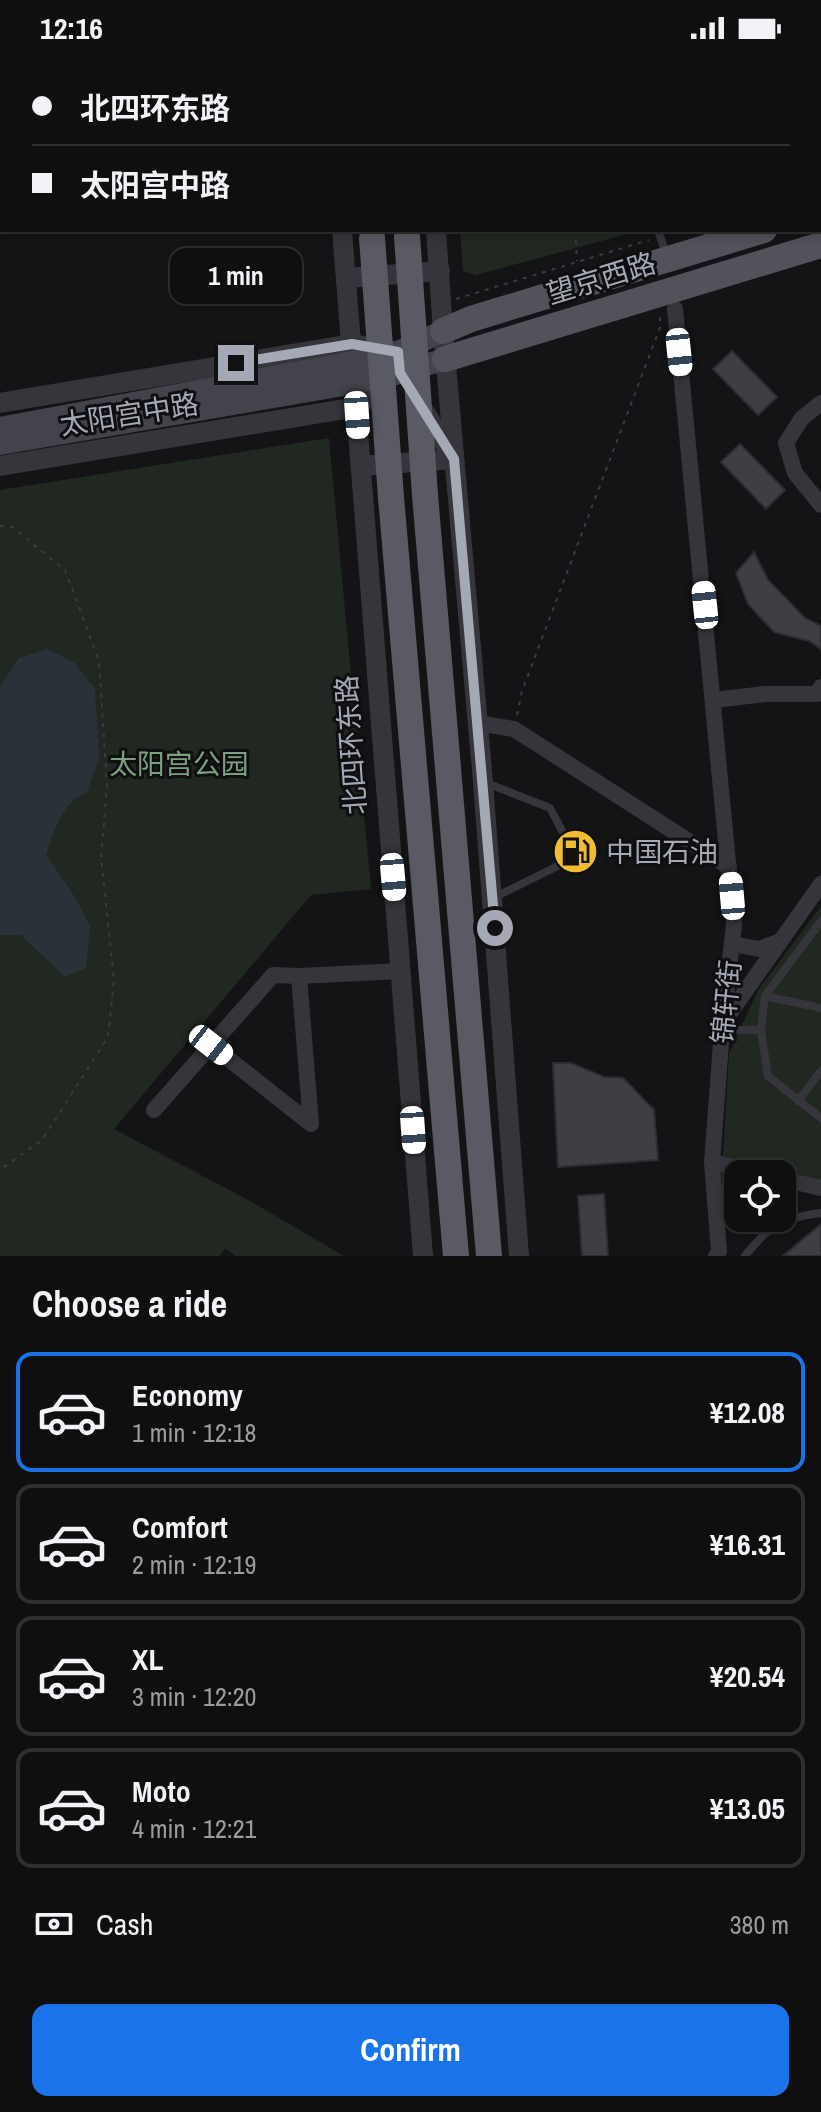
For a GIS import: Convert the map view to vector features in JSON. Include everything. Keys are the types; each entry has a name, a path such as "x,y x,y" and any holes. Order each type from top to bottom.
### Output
{"highway":[{"path":"407,233 425,495 489,1256"},
{"path":"372,234 391,497 456,1256"}],"main road":[{"name":"望京西路","path":"442,318 471,319 662,242 747,232"},
{"name":"望京西路","path":"445,359 821,245"},
{"path":"399,363 442,318"},
{"path":"353,363 445,359"},
{"name":"太阳宫中路","path":"1,440 29,424 353,363"},
{"name":"太阳宫中路","path":"1,440 353,363"}],"street":[{"name":"北四环东路","path":"342,232 423,1256"},
{"path":"436,232 519,1256"},
{"path":"440,271 346,278 454,459"},
{"name":"锦轩街","path":"667,311 714,700 734,925 712,1162 719,1251 716,1256"},
{"name":"太阳宫中路","path":"0,403 353,363"},
{"name":"太阳宫中路","path":"0,466 357,407 399,363"},
{"path":"821,403 802,418 786,443 795,473 821,505"},
{"path":"0,420 29,424"},
{"path":"361,466 454,459"},
{"path":"714,700 765,694 817,694 821,687"},
{"path":"478,723 514,729 729,867"},
{"path":"723,1025 821,884"},
{"path":"732,944 759,949 778,942"},
{"path":"154,1110 273,975 401,971"},
{"path":"211,1045 311,1124 299,976"},
{"path":"712,1162 724,1165"},
{"path":"796,1182 821,1188"}],"lane":[{"path":"483,782 550,808 576,857 492,898"},
{"path":"821,921 765,996 761,1030 768,1076 821,1118"},
{"path":"765,996 821,1008"},
{"path":"723,1025 761,1030"},
{"path":"798,1101 821,1071"},
{"path":"745,1256 767,1230 785,1218 821,1213"}],"path":[{"path":"575,232 577,261"},
{"path":"442,318 471,293 577,261 662,242"},
{"path":"514,729 522,691 667,311"},
{"path":"0,526 12,527 65,570 99,661 107,786 101,857 114,980 108,1037 42,1140 0,1170"}],"green space":[{"path":"460,232 635,232 476,275 463,271"},
{"name":"太阳宫公园","path":"329,438 371,889 311,895 114,1129 252,1202 344,1256 235,1256 225,1248 220,1256 0,1256 0,490"},
{"path":"821,906 821,1180 796,1174 796,1160 736,1160 723,1157 729,1054 758,990"}],"shaded area":[{"path":"48,649 75,663 95,689 99,759 87,792 65,810 46,855 90,925 86,968 65,977 21,935 0,935 0,687 19,658"}],"building":[{"path":"732,351 777,397 758,415 713,369"},
{"path":"740,444 785,490 766,509 721,462"},
{"path":"754,552 768,580 805,618 821,626 821,649 809,641 774,632 748,604 736,573"},
{"path":"553,1063 571,1063 604,1077 623,1078 654,1110 658,1160 558,1167"},
{"path":"604,1194 608,1256 582,1256 578,1196"},
{"path":"821,1224 821,1256 783,1256"}],"place":[{"name":"中国石油","path":"575,852"}],"route":[{"path":"236,363 352,344 398,352 400,373 454,459 495,928"}]}
